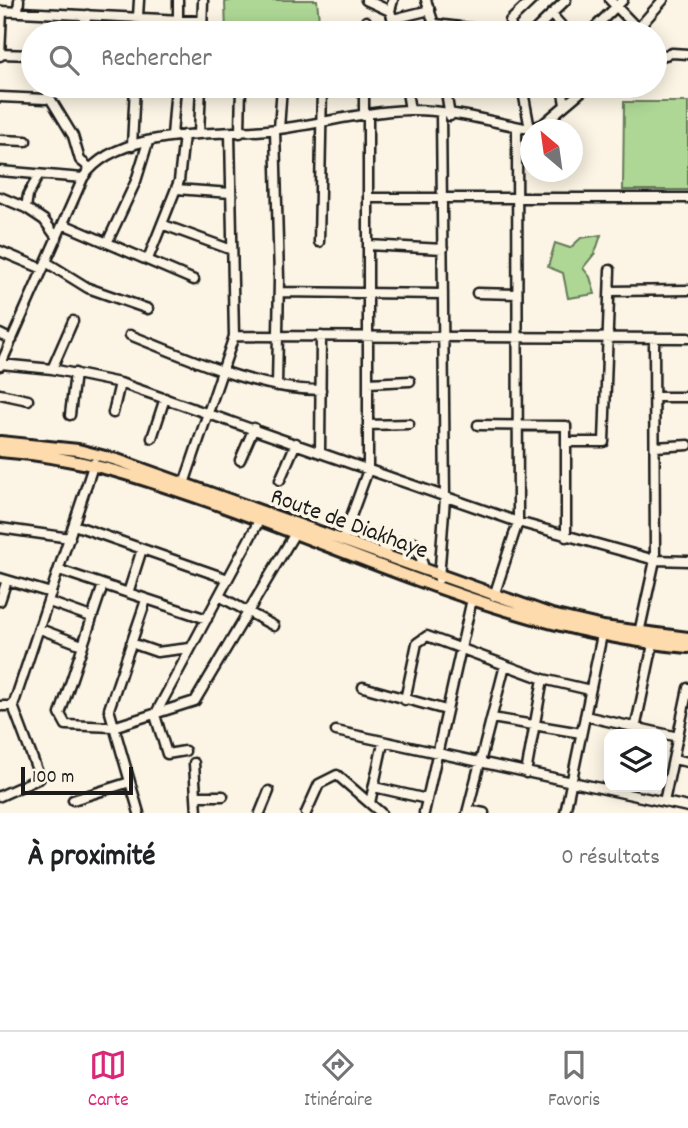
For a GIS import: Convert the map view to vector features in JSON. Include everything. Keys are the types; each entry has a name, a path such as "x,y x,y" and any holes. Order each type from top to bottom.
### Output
{"main road":[{"name":"Route de Diakhaye","path":"0,442 78,450 184,484 425,571 472,599 559,626 688,638"},
{"name":"Route de Diakhaye","path":"0,451 94,463 439,581 602,631 653,644 688,647"}],"street":[{"path":"18,12 19,0"},
{"path":"138,21 139,0"},
{"path":"178,0 178,20"},
{"path":"21,55 0,55 1,11 202,21 202,0"},
{"path":"366,0 392,15 430,10"},
{"path":"393,0 394,21"},
{"path":"426,0 433,21"},
{"path":"510,21 532,0"},
{"path":"544,21 555,4 566,0"},
{"path":"645,21 663,0"},
{"path":"599,21 616,2 629,21"},
{"path":"551,14 557,21"},
{"path":"85,21 88,16"},
{"path":"667,55 688,54"},
{"path":"0,97 21,97"},
{"path":"50,98 73,136 80,160 90,168"},
{"path":"132,146 134,98"},
{"path":"172,136 175,98"},
{"path":"199,134 200,98"},
{"path":"240,133 241,98"},
{"path":"277,386 277,130 281,98"},
{"path":"320,242 321,98"},
{"path":"342,541 368,470 368,198 365,98"},
{"path":"408,98 410,110"},
{"path":"439,581 444,498 442,198 445,98"},
{"path":"524,98 528,119"},
{"path":"564,98 565,105"},
{"path":"549,119 573,98"},
{"path":"520,127 410,110 277,130 172,136 132,146 98,160 83,178 0,365 52,369 120,383 517,522 655,560 688,561"},
{"path":"494,596 517,522 517,127"},
{"path":"184,484 234,336 230,133"},
{"path":"148,259 164,225 176,189 184,135"},
{"path":"0,140 26,141"},
{"path":"107,243 136,181 148,142"},
{"path":"0,170 38,176 83,178"},
{"path":"26,208 27,195 38,176"},
{"path":"176,189 231,192"},
{"path":"0,197 26,208 44,220 57,239"},
{"path":"368,198 688,198"},
{"path":"63,224 194,280"},
{"path":"164,225 232,250"},
{"path":"368,245 443,249"},
{"path":"0,251 45,266 88,288 148,309"},
{"path":"567,442 604,442 610,270"},
{"path":"610,291 688,290"},
{"path":"279,292 443,294"},
{"path":"477,293 517,294"},
{"path":"52,369 73,321"},
{"path":"0,334 12,340"},
{"path":"130,335 222,371 277,386 321,390"},
{"path":"234,336 688,338"},
{"path":"320,452 321,336"},
{"path":"639,633 655,560 654,338"},
{"path":"70,415 75,373"},
{"path":"368,383 410,381"},
{"path":"113,414 120,383"},
{"path":"0,394 28,400"},
{"path":"654,397 688,397"},
{"path":"152,438 165,398"},
{"path":"368,425 409,424"},
{"path":"478,425 563,424 568,429 566,537"},
{"path":"240,460 254,428"},
{"path":"281,480 296,443"},
{"path":"654,447 688,445"},
{"path":"1,793 37,780 41,775 13,706 94,463"},
{"path":"185,751 167,754 155,715 260,519"},
{"path":"74,525 228,579"},
{"path":"0,528 70,538"},
{"path":"103,585 60,714 66,725 113,727 195,702 295,533"},
{"path":"377,554 397,542 416,543 425,571"},
{"path":"128,593 142,549"},
{"path":"59,570 207,620"},
{"path":"0,601 4,579 91,617"},
{"path":"219,596 274,626"},
{"path":"424,813 472,599"},
{"path":"139,813 109,709 146,600"},
{"path":"40,629 82,645"},
{"path":"565,813 602,631"},
{"path":"405,700 421,638 427,636 543,679 590,690"},
{"path":"131,643 157,652 190,649"},
{"path":"635,729 653,644"},
{"path":"484,813 468,811 478,763 505,666"},
{"path":"526,773 543,679"},
{"path":"363,687 446,710"},
{"path":"667,813 673,759 688,688"},
{"path":"0,706 13,706"},
{"path":"585,716 628,729"},
{"path":"492,718 581,733"},
{"path":"336,731 570,783 604,787"},
{"path":"667,735 678,737"},
{"path":"370,803 383,743"},
{"path":"673,759 688,762"},
{"path":"194,763 197,813"},
{"path":"306,813 319,784 337,775 380,813"},
{"path":"73,800 130,782"},
{"path":"374,787 427,799"},
{"path":"260,813 270,791"},
{"path":"629,792 688,807"},
{"path":"196,796 223,796"}],"green space":[{"path":"317,0 319,20 226,21 225,2"},
{"path":"624,102 688,102 688,190 623,190"},
{"path":"601,235 595,253 583,268 590,277 595,294 568,298 563,273 548,267 555,243 570,248 581,238"}]}
